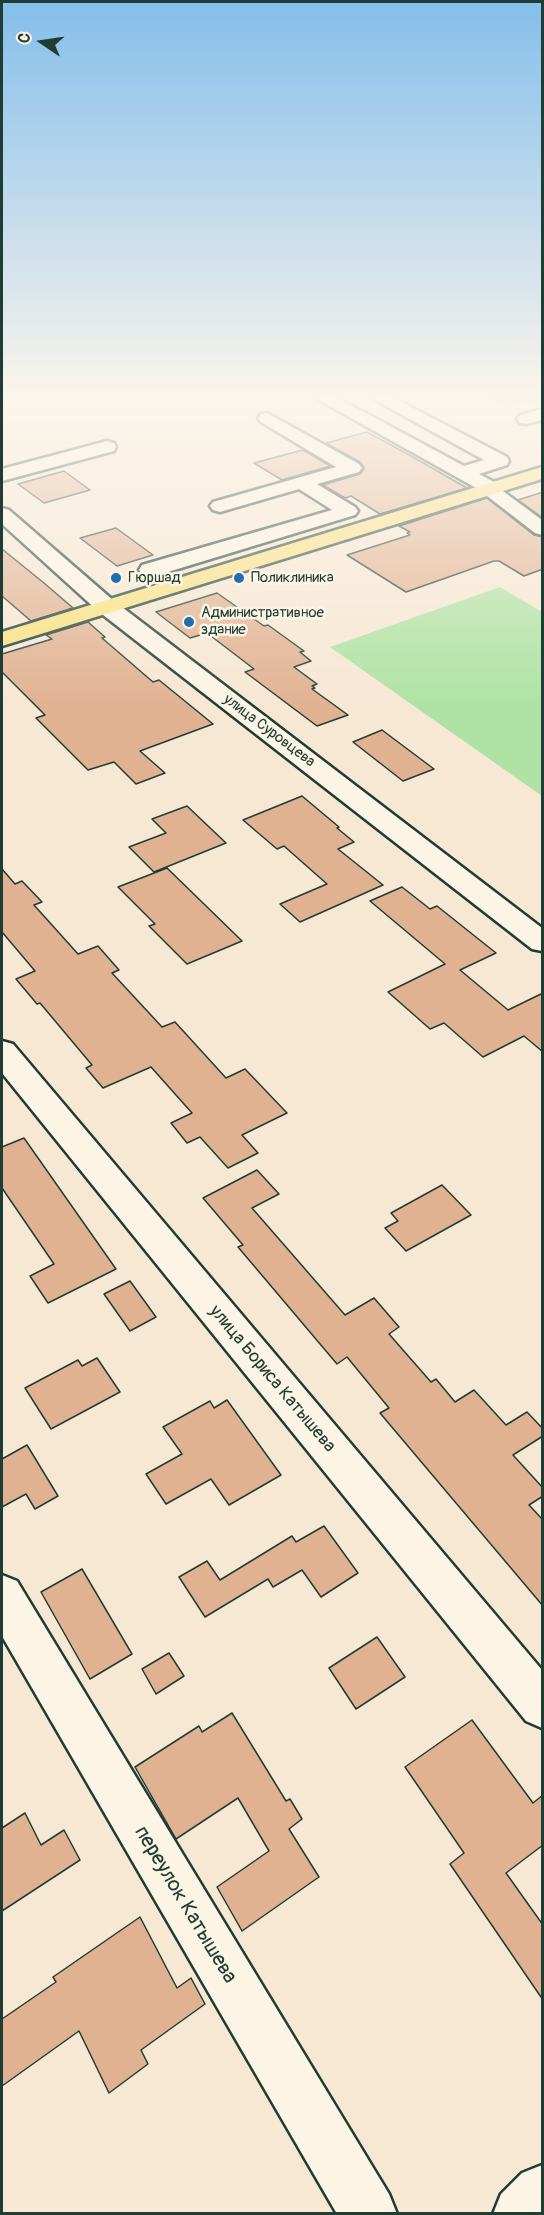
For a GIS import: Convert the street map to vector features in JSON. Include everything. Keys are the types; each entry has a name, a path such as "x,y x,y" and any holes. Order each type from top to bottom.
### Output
{"main road":[{"path":"2,639 454,499"}],"street":[{"path":"220,506 244,499"},
{"path":"150,570 348,511 329,499"},
{"path":"503,499 543,529"},
{"name":"улица Суровцева","path":"2,514 106,606 543,942"},
{"path":"335,514 358,528"},
{"path":"256,538 277,553"},
{"name":"улица Бориса Катышева","path":"2,1052 543,1705"},
{"name":"переулок Катышева","path":"2,1596 369,2214"},
{"path":"520,2214 543,2193"}],"green space":[{"path":"500,587 542,612 542,796 330,647"}],"building":[{"path":"39,499 57,499 44,503"},
{"path":"356,499 429,499 380,514"},
{"path":"489,499 534,535 543,537 543,569 524,576 499,561 494,561 406,592 347,555 410,535 407,533 410,532 399,526"},
{"path":"543,499 543,518 518,500"},
{"path":"116,528 153,555 117,566 80,538"},
{"path":"2,549 73,608 31,621 2,596"},
{"path":"217,593 304,651 300,652 311,661 294,667 317,684 312,686 315,688 312,689 348,715 317,726 245,672 254,669 207,633 190,638 156,612"},
{"path":"88,622 105,637 102,638 153,682 159,680 213,724 140,751 165,773 136,784 114,762 88,770 36,718 45,715 2,672 2,654 52,639 46,635"},
{"path":"382,730 434,769 403,781 353,742"},
{"path":"302,796 354,842 338,849 383,885 300,922 280,904 327,884 284,846 277,849 243,820"},
{"path":"187,806 226,843 154,872 129,847 166,833 152,819"},
{"path":"167,868 242,941 187,964 149,926 155,924 118,887"},
{"path":"2,869 15,884 22,881 42,902 34,905 78,954 98,946 119,970 112,973 162,1027 175,1022 226,1078 245,1069 287,1113 242,1135 258,1153 228,1168 200,1137 187,1143 171,1123 192,1113 151,1067 103,1088 86,1068 92,1065 40,1003 37,1004 16,979 35,971 2,932"},
{"path":"402,887 430,909 437,906 496,953 460,970 508,1010 543,993 543,1052 524,1036 483,1057 444,1023 430,1029 388,992 445,964 370,901"},
{"path":"24,1138 116,1269 48,1303 30,1276 54,1264 2,1188 2,1147"},
{"path":"257,1170 279,1194 252,1208 345,1315 374,1298 399,1327 389,1334 431,1382 436,1379 455,1402 474,1390 506,1425 527,1412 543,1429 543,1436 513,1455 543,1488 543,1496 529,1505 543,1520 543,1606 380,1413 389,1408 347,1357 337,1364 238,1247 243,1245 203,1198"},
{"path":"442,1185 471,1215 406,1251 385,1228 398,1221 391,1213"},
{"path":"130,1281 156,1317 130,1331 104,1294"},
{"path":"97,1358 120,1392 51,1429 25,1388 78,1360 82,1366"},
{"path":"227,1400 281,1475 229,1505 211,1479 166,1504 146,1474 182,1454 163,1427 210,1401 214,1408"},
{"path":"27,1445 58,1496 35,1509 26,1494 2,1507 2,1459"},
{"path":"324,1526 358,1573 321,1597 302,1570 273,1587 268,1579 205,1617 179,1577 207,1561 220,1580 292,1536 296,1542"},
{"path":"82,1569 132,1654 90,1679 41,1592"},
{"path":"377,1637 405,1677 356,1709 329,1668"},
{"path":"169,1653 184,1676 156,1694 142,1669"},
{"path":"232,1713 286,1801 290,1799 302,1819 289,1829 319,1877 242,1931 217,1887 269,1851 238,1798 176,1839 135,1767 199,1726 202,1732"},
{"path":"472,1720 533,1803 543,1795 543,1845 506,1873 543,1925 543,2000 450,1864 464,1853 405,1767"},
{"path":"25,1813 41,1845 64,1830 80,1860 2,1911 2,1828"},
{"path":"140,1917 177,1988 191,1978 205,2004 141,2050 148,2064 109,2093 79,2031 2,2086 2,2019 56,1982 53,1977"}],"place":[{"name":"Гюршад","path":"116,578"},
{"name":"Поликлиника","path":"239,578"},
{"name":"Административное здание","path":"189,622"}]}
